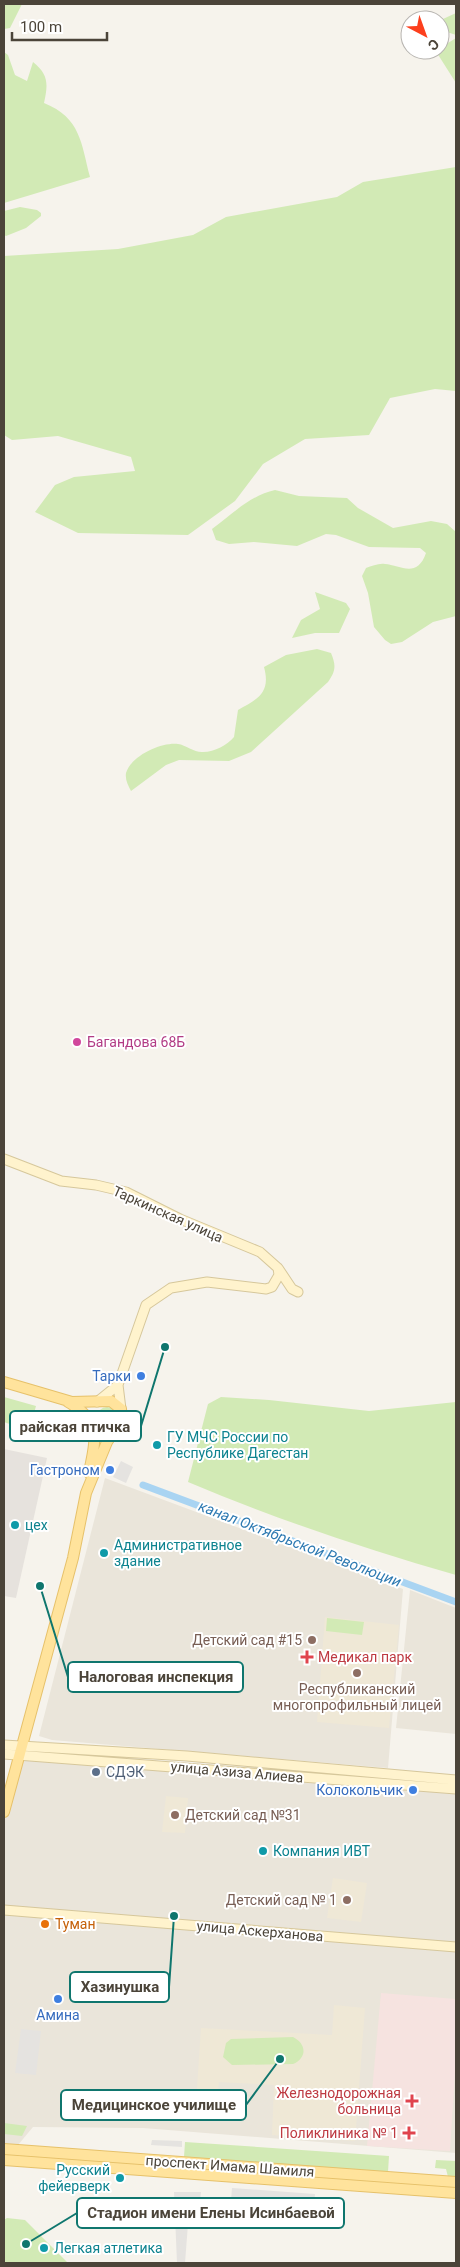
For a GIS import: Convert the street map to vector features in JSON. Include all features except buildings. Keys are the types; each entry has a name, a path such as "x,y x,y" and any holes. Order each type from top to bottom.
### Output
{"main road":[{"name":"Таркинская улица","path":"4,1159 61,1181 96,1185 126,1192 180,1219 260,1252 278,1268 292,1289 298,1292"},
{"path":"86,1493 107,1442 122,1419 118,1385 146,1305 171,1288 207,1282 266,1289 272,1287 279,1275 278,1268"},
{"path":"4,1383 72,1402 111,1401 121,1409"},
{"path":"4,1383 71,1403 102,1432 115,1429"},
{"path":"4,1812 73,1558 95,1441 91,1412 97,1402 118,1385"},
{"path":"4,1745 20,1750"},
{"name":"улица Азиза Алиева","path":"20,1750 94,1749 456,1780"},
{"path":"4,1754 20,1750"},
{"name":"улица Азиза Алиева","path":"20,1750 94,1759 456,1789"},
{"name":"улица Аскерханова","path":"4,1910 456,1947"},
{"name":"проспект Имама Шамиля","path":"4,2149 456,2182"},
{"name":"проспект Имама Шамиля","path":"4,2160 456,2193"}],"shaded area":[{"name":"цех","path":"4,1449 47,1458 16,1598 4,1596"},
{"path":"121,1461 133,1467 126,1483 113,1477"},
{"path":"105,1478 403,1589 388,1768 52,1740 39,1736"},
{"path":"410,1590 456,1608 456,1734 396,1728"},
{"name":"Республиканский многопрофильный лицей","path":"325,1617 399,1625 389,1728 317,1722"},
{"path":"21,1759 456,1792 456,2153 143,2128 33,2127 18,2145 4,2143 4,1823"},
{"name":"Детский сад №31","path":"166,1796 188,1798 185,1833 162,1832"},
{"name":"Детский сад № 1","path":"333,1878 367,1883 361,1922 327,1918"},
{"name":"Железнодорожная больница","path":"381,1993 456,1999 456,2056 450,2151 367,2146"},
{"path":"334,2005 365,2008 355,2141 272,2135 274,2085 219,2082 217,2104 196,2103 201,2028 332,2035"},
{"path":"21,2029 41,2031 36,2075 15,2073"},
{"path":"152,2140 182,2141 182,2147 151,2145"},
{"path":"232,2188 315,2194 313,2219 288,2217 289,2204 231,2200"},
{"path":"174,2192 201,2192 199,2211 189,2211 185,2263 177,2263"}],"green space":[{"path":"4,4 22,4 10,28 4,29"},
{"path":"456,13 456,35 450,33 450,16"},
{"path":"456,38 456,83 441,60 450,60 450,42"},
{"path":"4,52 8,55 15,75 27,81 33,62 42,71 46,80 44,103 66,116 72,124 81,143 90,177 4,203"},
{"path":"456,167 456,391 435,389 390,398 369,435 305,439 263,464 235,501 188,535 78,533 35,512 55,485 74,477 135,471 131,457 58,436 12,440 4,435 4,256 118,249 193,235 226,217 337,197 363,182"},
{"path":"20,207 37,210 41,213 41,216 26,228 6,236 4,235 4,211"},
{"path":"275,490 299,496 347,498 358,508 393,528 431,521 447,524 456,532 456,616 433,622 402,642 391,644 374,627 368,593 362,576 366,568 383,564 408,569 413,568 418,566 426,553 420,548 369,547 336,535 326,534 297,546 254,542 229,544 216,540 212,529 258,496"},
{"path":"315,592 346,603 350,609 339,633 315,633 292,638 301,620 320,609"},
{"path":"317,649 331,653 334,661 334,671 331,678 251,752 229,761 179,760 166,765 131,791 126,780 126,773 140,756 163,745 178,744 200,752 207,752 228,743 234,737 238,710 257,698 264,689 266,676 264,667 286,655"},
{"path":"4,1397 36,1406 29,1431 4,1422"},
{"path":"221,1397 269,1400 369,1411 456,1402 456,1575 321,1533 188,1482 208,1404"},
{"path":"107,1407 114,1410 117,1417 114,1424 107,1427 100,1424 97,1417 100,1410"},
{"path":"327,1618 364,1622 362,1635 326,1631"},
{"path":"293,2037 301,2043 304,2051 301,2058 293,2064 232,2065 223,2057 226,2043 231,2039"},
{"path":"4,2123 27,2126 22,2136 4,2134"},
{"path":"185,2142 389,2156 388,2172 184,2157"},
{"path":"436,2160 456,2161 456,2177 448,2177 446,2169 435,2168"},
{"path":"7,2218 25,2220 68,2263 4,2263 4,2220"}],"waterway":[{"name":"канал Октябрьской Революции","path":"143,1485 456,1602"}],"place":[{"name":"Багандова 68Б","path":"77,1042"},
{"name":"райская птичка","path":"165,1347"},
{"name":"Тарки","path":"141,1376"},
{"name":"ГУ МЧС России по Республике Дагестан","path":"157,1445"},
{"name":"Гастроном","path":"110,1470"},
{"name":"цех","path":"15,1525"},
{"name":"Административное здание","path":"104,1553"},
{"name":"Налоговая инспекция","path":"40,1586"},
{"name":"Детский сад #15","path":"312,1640"},
{"name":"Медикал парк","path":"307,1657"},
{"name":"Республиканский многопрофильный лицей","path":"357,1673"},
{"name":"СДЭК","path":"96,1772"},
{"name":"Колокольчик","path":"413,1790"},
{"name":"Детский сад №31","path":"175,1815"},
{"name":"Компания ИВТ","path":"263,1851"},
{"name":"Детский сад № 1","path":"347,1900"},
{"name":"Хазинушка","path":"174,1916"},
{"name":"Туман","path":"45,1924"},
{"name":"Амина","path":"58,1999"},
{"name":"Медицинское училище","path":"280,2059"},
{"name":"Железнодорожная больница","path":"412,2101"},
{"name":"Поликлиника № 1","path":"409,2133"},
{"name":"Русский фейерверк","path":"120,2178"},
{"name":"Стадион имени Елены Исинбаевой","path":"26,2244"},
{"name":"Легкая атлетика","path":"44,2248"}]}
